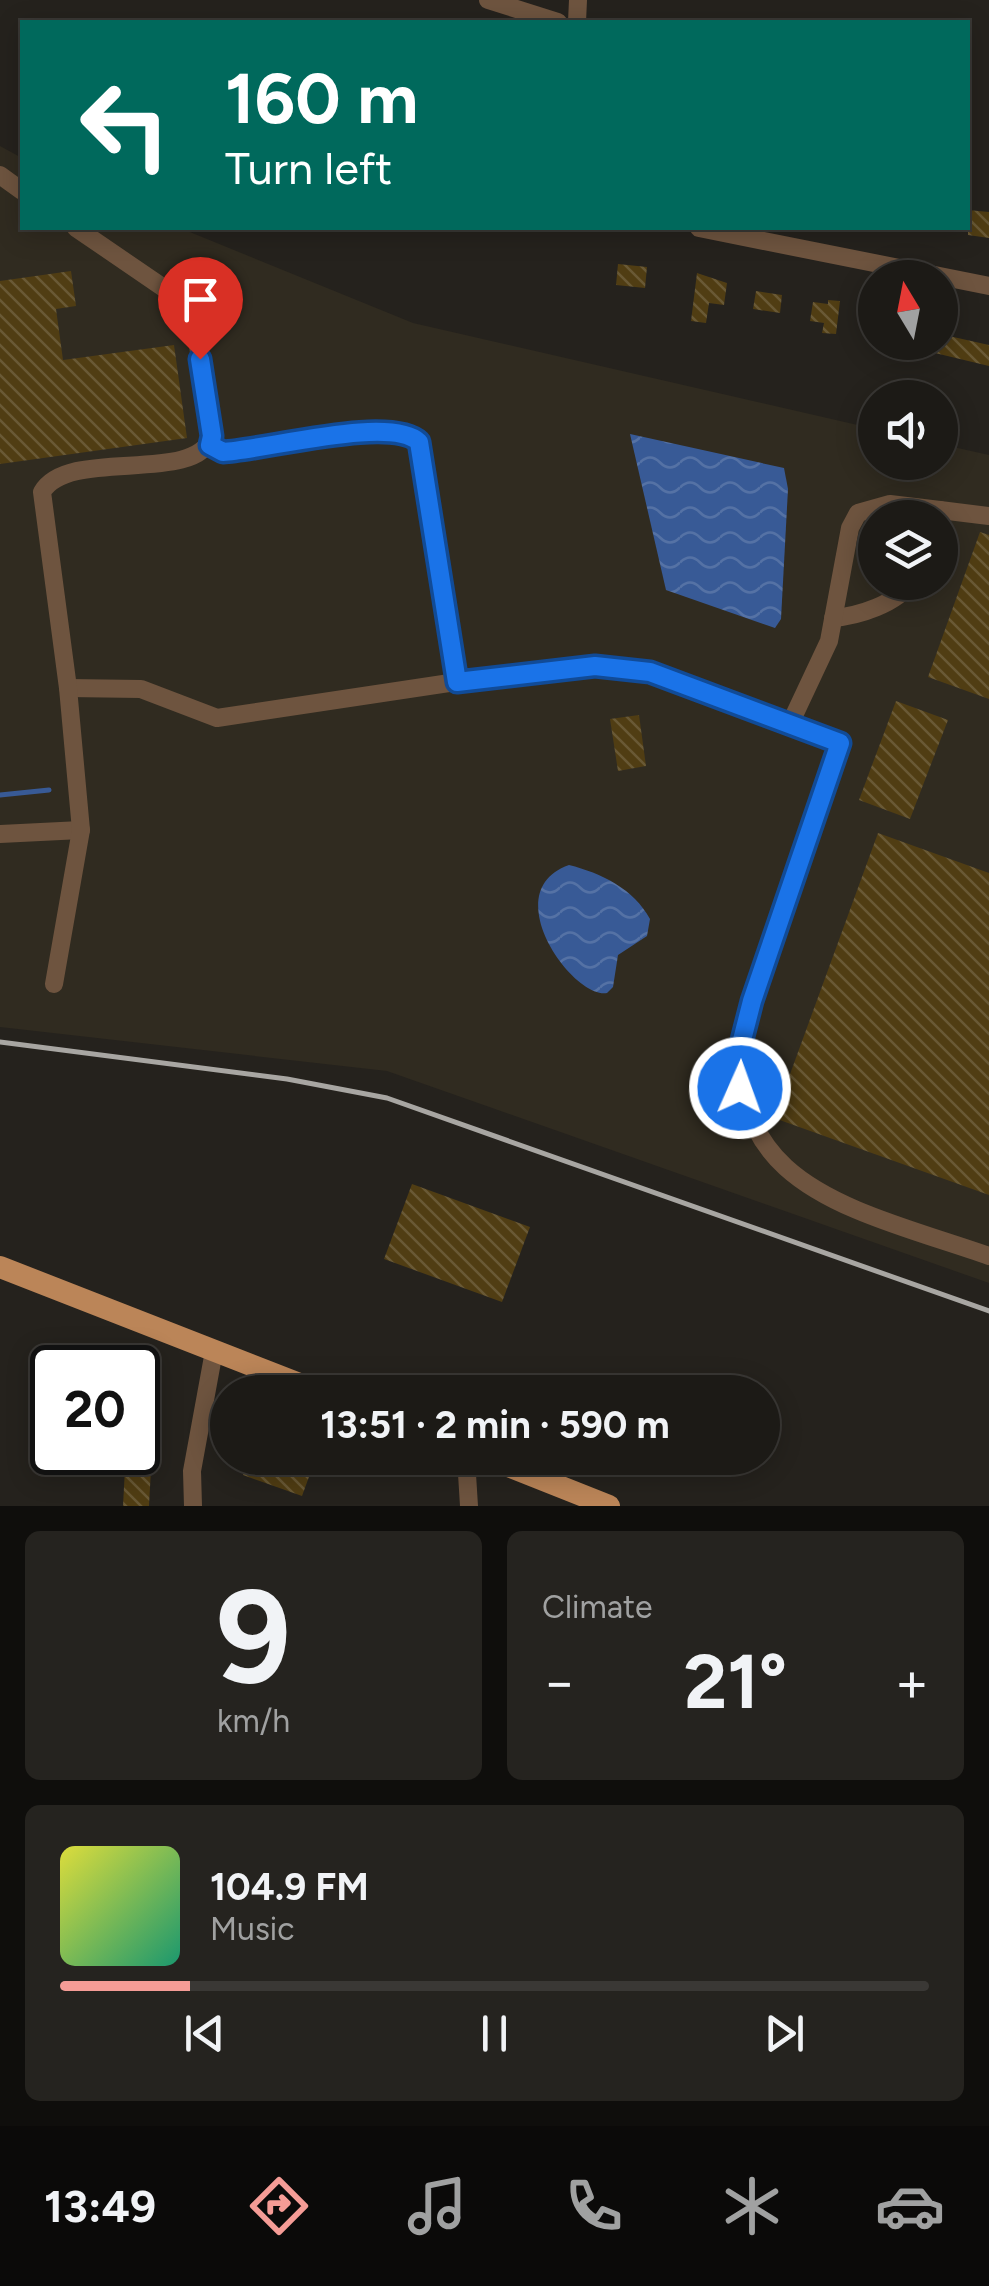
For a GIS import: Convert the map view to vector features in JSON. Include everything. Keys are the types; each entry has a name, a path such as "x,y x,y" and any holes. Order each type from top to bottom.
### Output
{"main road":[{"path":"0,1267 275,1375"},
{"path":"531,1475 609,1506"}],"street":[{"path":"488,0 552,20"},
{"path":"54,984 81,830 68,688 42,492 60,475 188,458 210,445 212,436 194,320 174,295 79,230"},
{"path":"709,230 989,286"},
{"path":"210,445 223,452 240,452 382,430 410,434 419,442 457,682"},
{"path":"790,724 829,641 850,528 858,513"},
{"path":"958,515 989,516"},
{"path":"833,618 856,616 888,600"},
{"path":"68,688 142,689 216,718 595,666 650,672 840,743 741,1044 740,1088 764,1144 793,1178 845,1206 989,1256"},
{"path":"0,834 81,830"},
{"path":"193,1506 192,1471 214,1352"},
{"path":"467,1475 469,1506"}],"shaded area":[{"path":"0,146 20,157 20,230 185,230 413,323 858,425 858,480 958,480 958,448 989,455 989,1283 387,1071 0,1027"}],"water":[{"path":"630,434 784,468 788,489 781,619 775,628 666,590"},
{"path":"569,865 616,884 635,899 650,919 647,936 618,955 613,987 607,993 593,990 576,979 547,941 540,919 539,897 548,878"}],"building":[{"path":"970,210 989,212 989,238 968,235"},
{"path":"618,264 647,267 645,288 616,285"},
{"path":"71,271 76,306 56,309 63,360 174,345 187,438 0,464 0,281"},
{"path":"697,273 727,283 724,305 709,303 706,323 691,321"},
{"path":"756,291 782,295 780,313 753,309"},
{"path":"828,300 840,301 836,334 822,333 824,323 810,321 813,302 828,304"},
{"path":"958,338 989,345 989,366 958,359"},
{"path":"980,532 989,535 989,699 928,677"},
{"path":"896,701 948,720 910,819 859,800"},
{"path":"639,715 646,766 618,771 610,719"},
{"path":"878,833 989,873 989,1195 774,1118"},
{"path":"412,1184 530,1227 502,1302 384,1259"},
{"path":"125,1475 151,1475 149,1506 123,1506"},
{"path":"243,1475 310,1475 302,1496"}],"waterway":[{"path":"0,795 49,790"}],"railway":[{"path":"0,1042 287,1079 387,1098 989,1311"}],"route":[{"path":"200,359 212,436 210,445 223,452 382,430 410,434 419,442 457,682 595,666 650,672 840,743 752,1001 741,1044 740,1088"}]}
